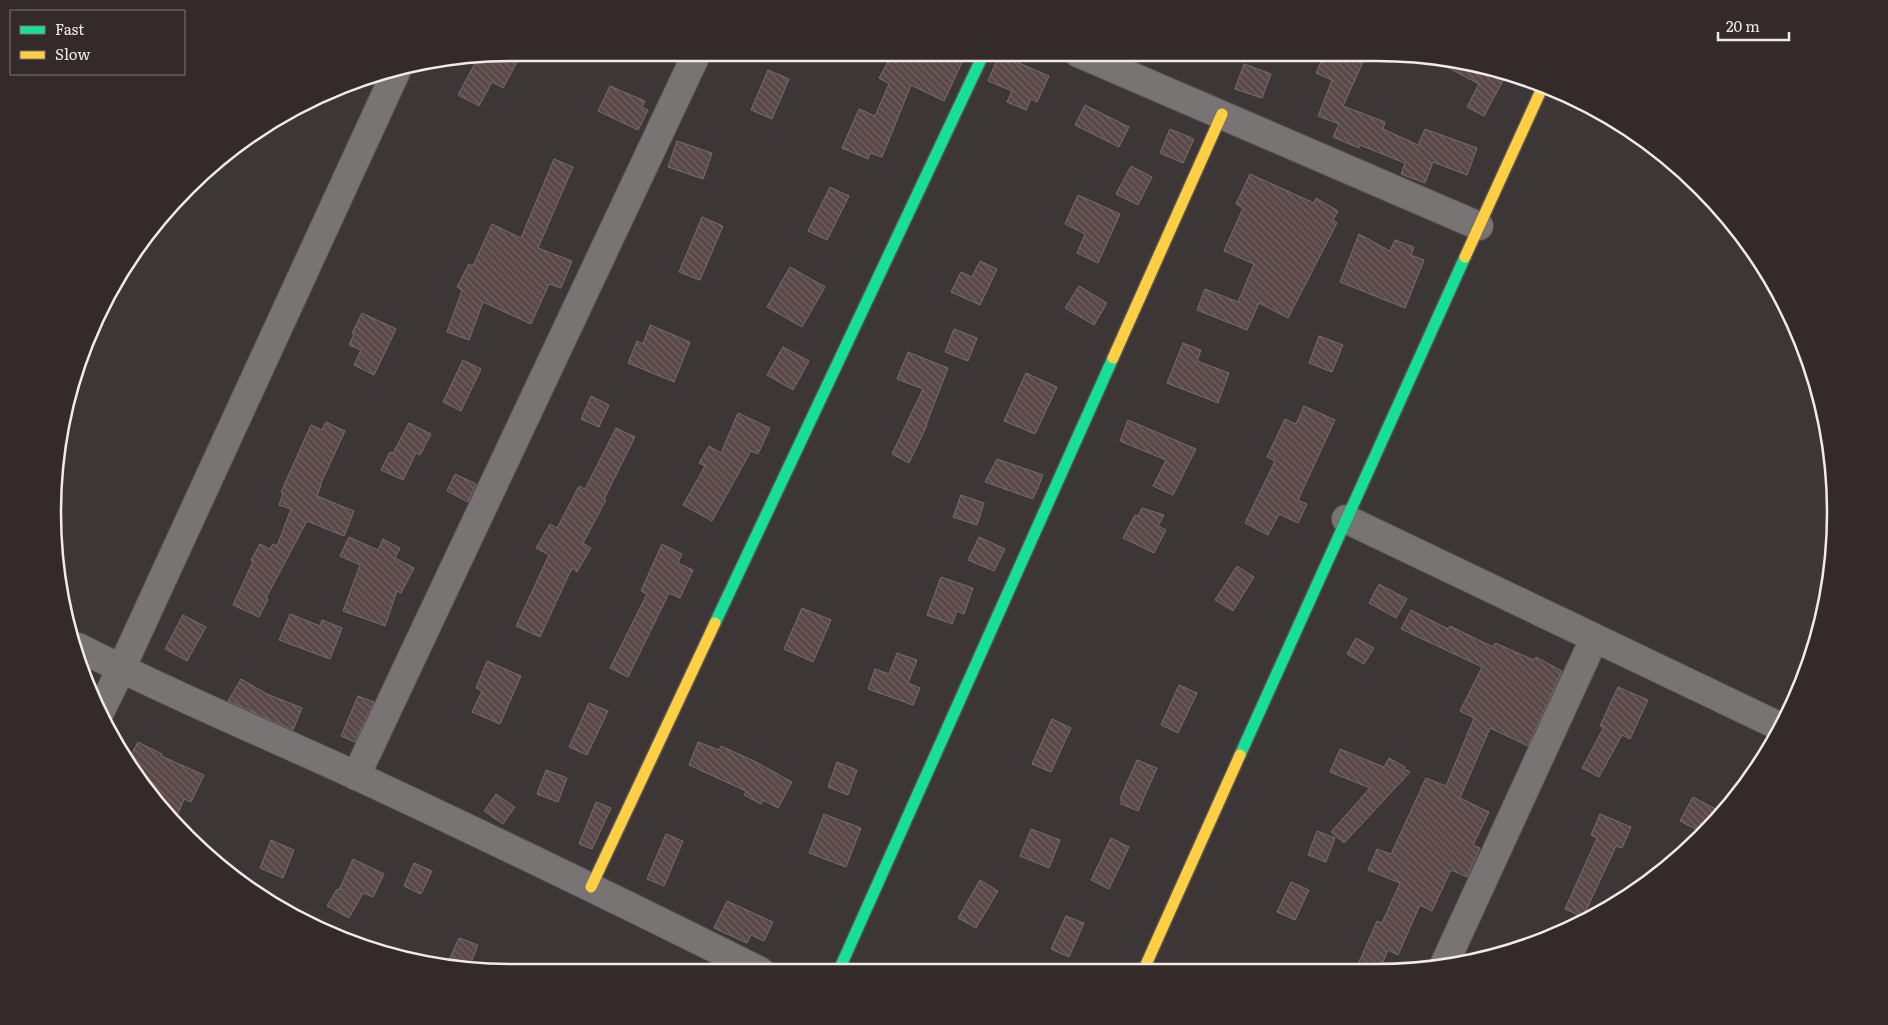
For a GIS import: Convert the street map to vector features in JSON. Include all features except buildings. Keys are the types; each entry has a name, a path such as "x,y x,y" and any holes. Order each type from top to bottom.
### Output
{"street":[{"path":"356,776 693,61"},
{"path":"591,887 980,61"},
{"path":"1097,61 1479,226"},
{"path":"104,703 393,78"},
{"path":"1147,964 1540,93"},
{"path":"842,964 1222,114"},
{"path":"1346,519 1774,724"},
{"path":"1447,958 1594,639"},
{"path":"83,649 121,669 356,776 591,887 746,964"}],"traffic: fast":[{"path":"715,623 980,61"},
{"path":"1240,755 1465,257"},
{"path":"842,964 1113,358"}],"traffic: slow":[{"path":"1465,257 1540,93"},
{"path":"1113,358 1222,114"},
{"path":"591,887 715,623"},
{"path":"1146,964 1240,755"}]}
